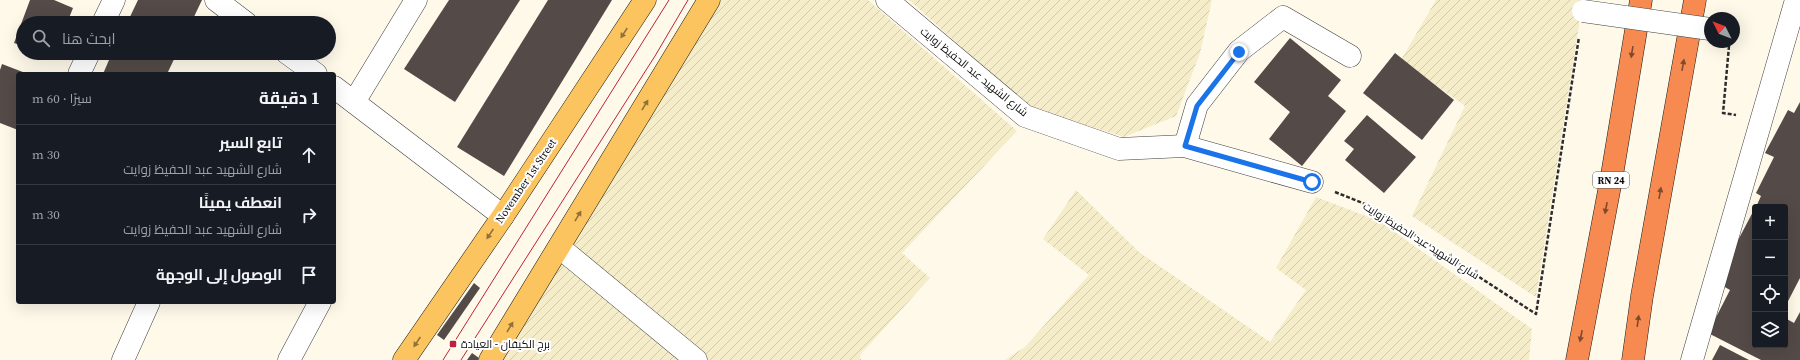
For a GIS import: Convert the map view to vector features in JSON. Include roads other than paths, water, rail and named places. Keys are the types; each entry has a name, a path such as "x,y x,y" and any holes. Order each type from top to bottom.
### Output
{"highway":[{"name":"RN 24","path":"1577,360 1612,175 1641,0"},
{"path":"1633,360 1642,296 1695,0"}],"main road":[{"name":"November 1st Street","path":"404,360 503,216 645,0"},
{"path":"490,360 709,0"}],"street":[{"path":"106,16 114,0"},
{"path":"216,0 237,16"},
{"path":"354,102 416,0"},
{"name":"شارع الشهيد عبد الحفيظ زوايت","path":"888,0 1026,116 1119,149 1185,146 1312,182"},
{"path":"1692,360 1796,0"},
{"path":"1583,11 1704,28"},
{"path":"1185,146 1197,106 1239,52 1283,17 1350,56"},
{"path":"80,72 86,60"},
{"path":"297,60 313,72"},
{"path":"336,88 503,216"},
{"path":"559,247 696,360"},
{"path":"122,360 148,304"},
{"path":"288,360 319,304"}],"tram line":[{"path":"443,360 669,0"},
{"path":"461,360 655,56 688,0"}],"place":[{"name":"برج الكيفان - العيادة","path":"453,344"}]}
